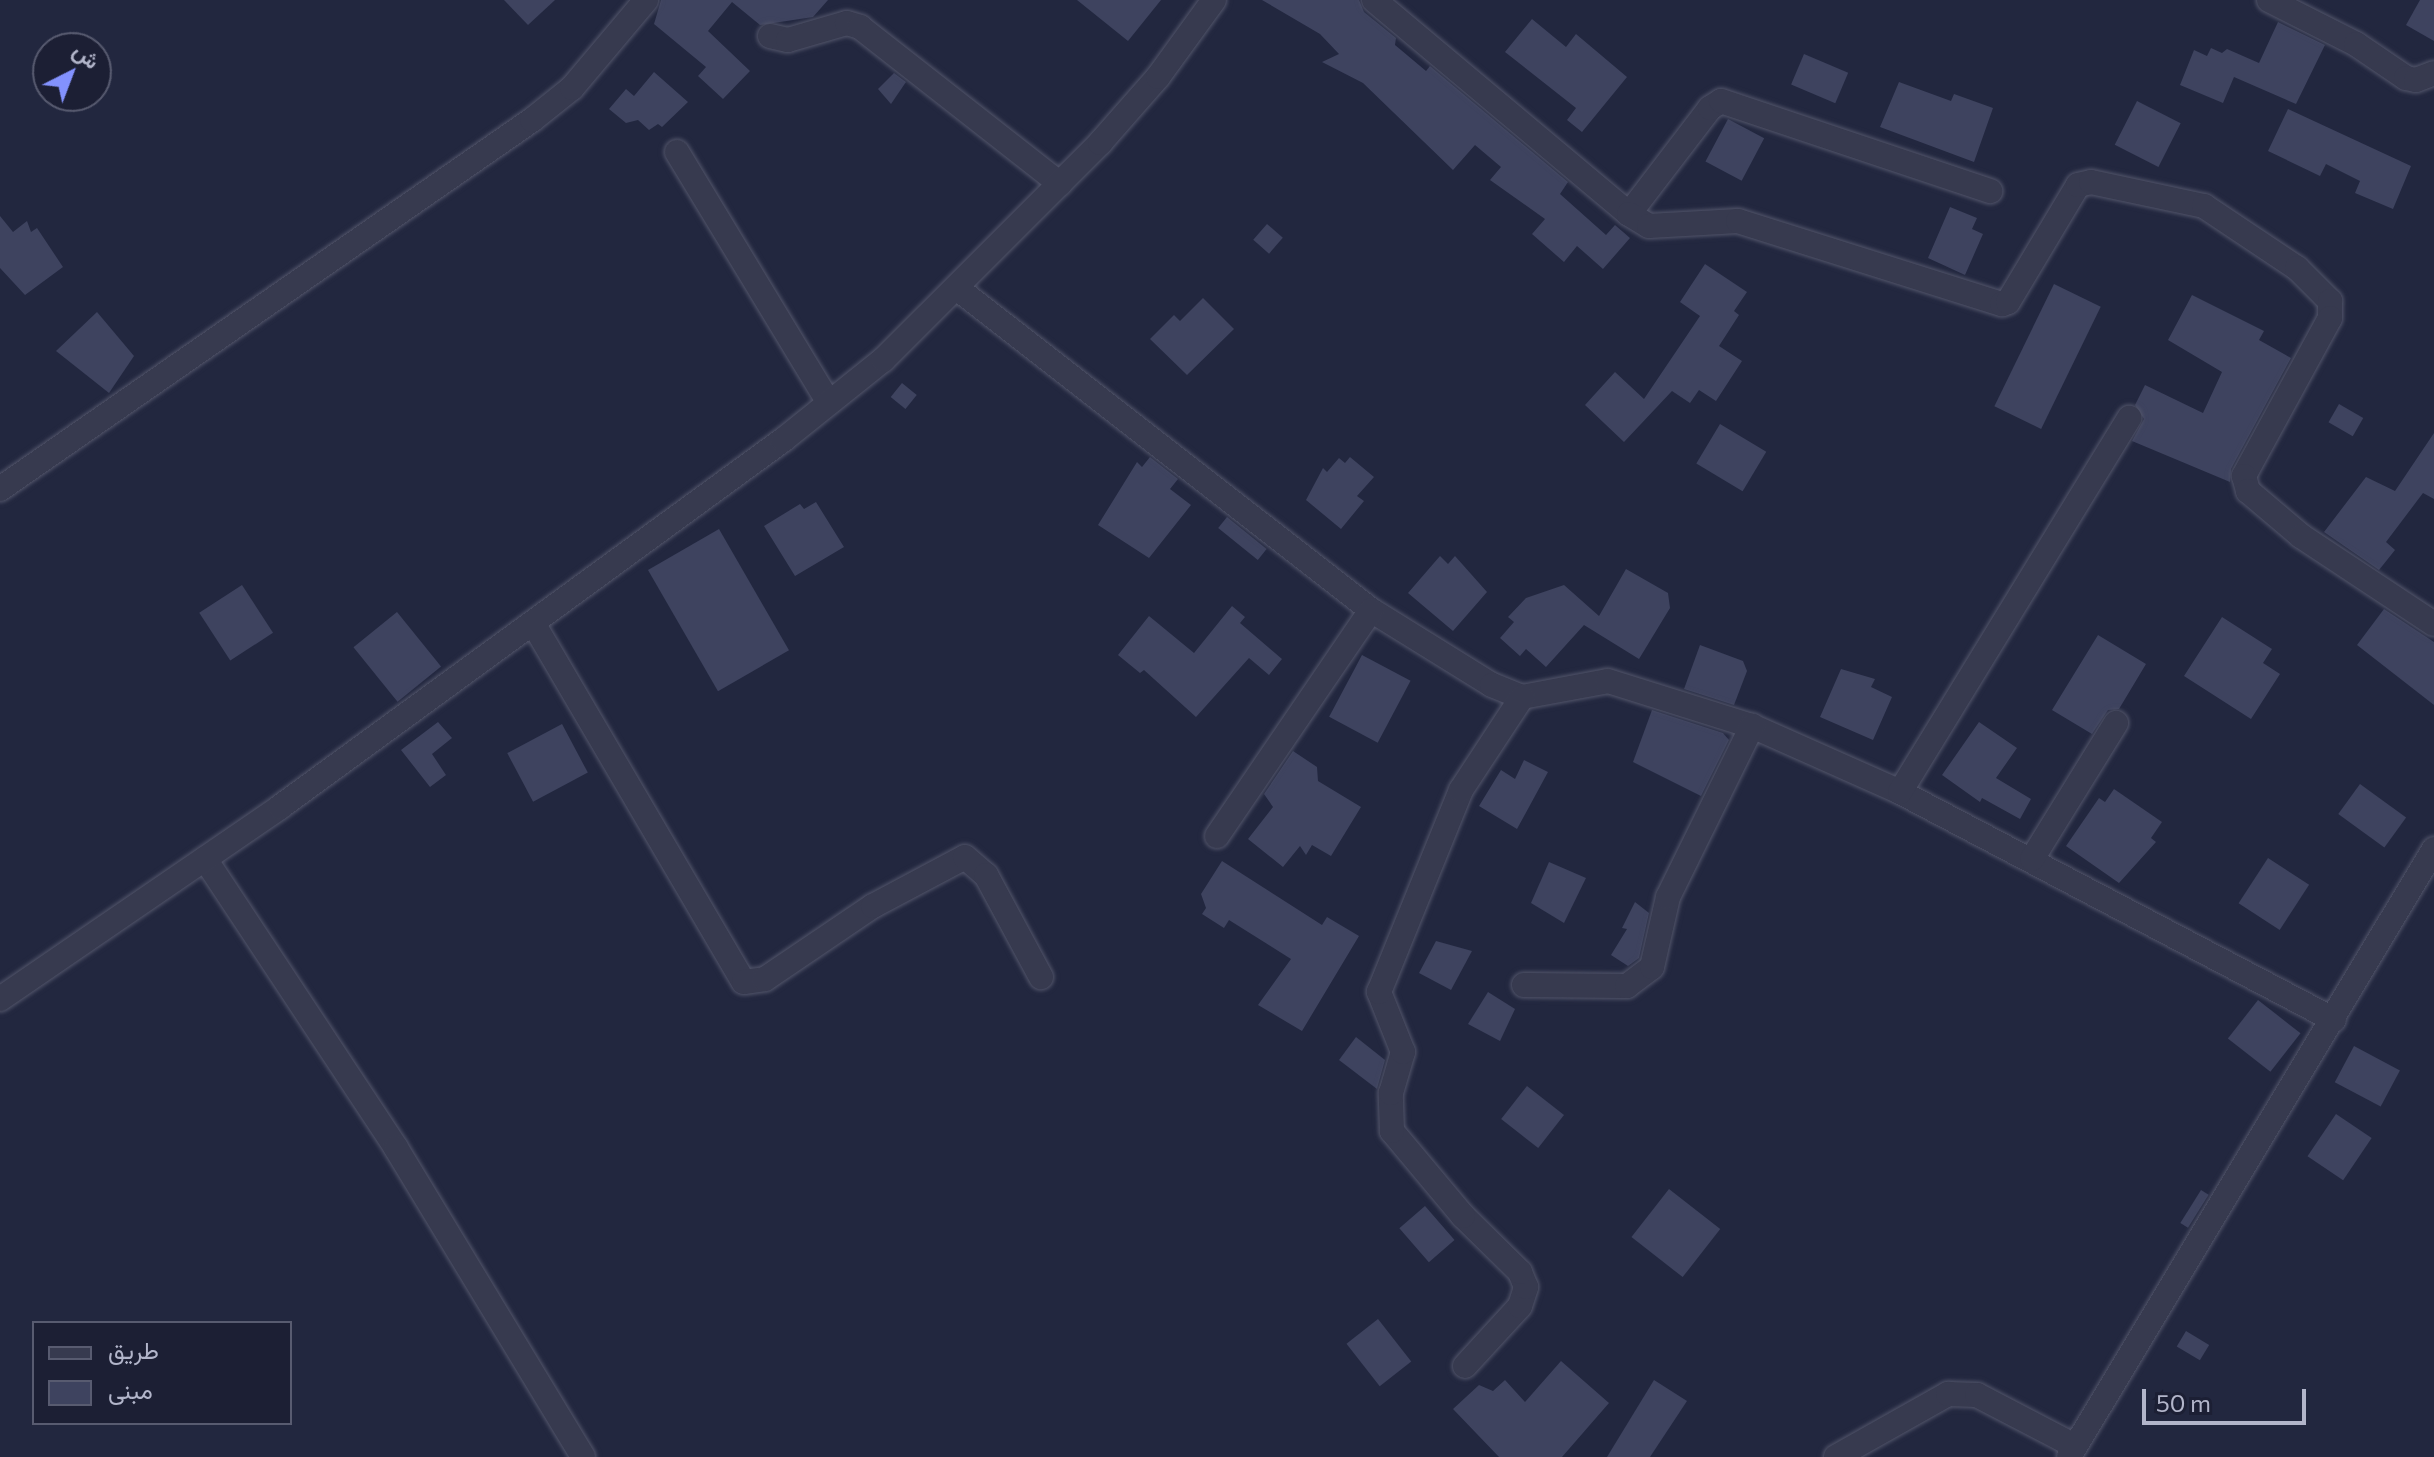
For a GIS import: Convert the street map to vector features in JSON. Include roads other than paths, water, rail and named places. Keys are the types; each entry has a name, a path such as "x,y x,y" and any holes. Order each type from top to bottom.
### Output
{"street":[{"path":"0,489 532,120 572,88 646,0"},
{"path":"1374,0 1629,214 1649,226 1738,221 2002,304 2008,302 2078,185 2091,182 2204,206 2297,268 2330,301 2330,318 2244,476 2248,491 2301,536 2434,624"},
{"path":"2269,0 2356,44 2406,78 2416,80 2434,73"},
{"path":"0,999 205,859 533,623 829,403 958,289 1060,184 1158,77 1206,3"},
{"path":"770,36 788,40 847,23 860,27 1060,184"},
{"path":"1629,214 1710,108 1721,101 1990,191"},
{"path":"677,152 829,403"},
{"path":"958,289 1371,610 1492,685 1522,697 1608,681 1752,726 1900,792 2334,1020"},
{"path":"1900,792 2129,418"},
{"path":"1217,836 1371,610"},
{"path":"533,623 744,982 765,979 873,906 965,857 986,875 1041,977"},
{"path":"1465,1366 1520,1306 1526,1287 1520,1272 1463,1216 1392,1131 1391,1093 1403,1052 1379,992 1461,790 1522,697"},
{"path":"2032,859 2116,723"},
{"path":"1524,985 1627,986 1652,967 1668,897 1752,726"},
{"path":"1836,1457 1948,1394 1977,1395 2072,1452 2434,849"},
{"path":"205,859 396,1148 583,1457"}]}
